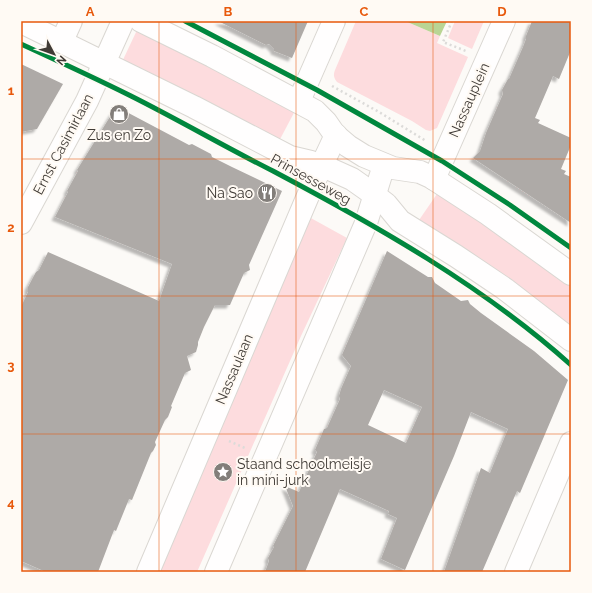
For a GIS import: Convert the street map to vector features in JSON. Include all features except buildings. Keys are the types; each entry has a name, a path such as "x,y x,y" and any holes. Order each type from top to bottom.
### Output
{"street":[{"path":"62,41 72,21"},
{"name":"Ernst Casimirlaan","path":"21,223 87,101 123,21"},
{"path":"140,21 299,101 315,111 336,135 348,146 364,156 384,165 420,172 434,179 488,214 571,274"},
{"path":"299,101 334,21"},
{"name":"Nassauplein","path":"434,179 504,21"},
{"name":"Prinsesseweg","path":"21,22 194,107 290,157 322,166 352,180 386,204 400,221 505,289 571,340"},
{"name":"Nassaulaan","path":"148,572 207,431 336,135"},
{"path":"216,572 366,223 384,165"},
{"path":"516,572 571,443"}],"path":[{"path":"452,21 443,42 467,52"},
{"path":"329,85 379,112 428,142"},
{"path":"207,431 265,457"}],"shaded area":[{"path":"356,21 405,21 440,36 437,43 468,57 437,128 430,131 426,130 412,121 337,82 334,72"},
{"path":"405,21 447,21 440,36"},
{"path":"455,21 484,21 472,49 448,38"},
{"path":"138,28 296,109 278,143 121,64"},
{"path":"439,191 571,282 571,330 417,223"},
{"path":"309,217 347,238 301,336 197,572 159,572"}],"cycle path":[{"path":"185,21 317,90 442,161 510,205 571,248"},
{"path":"21,44 149,105 351,213 465,283 537,336 571,365"}],"place":[{"name":"Zus en Zo","path":"119,114"},
{"name":"Na Sao","path":"267,193"},
{"name":"Staand schoolmeisje in mini-jurk","path":"223,472"}]}
